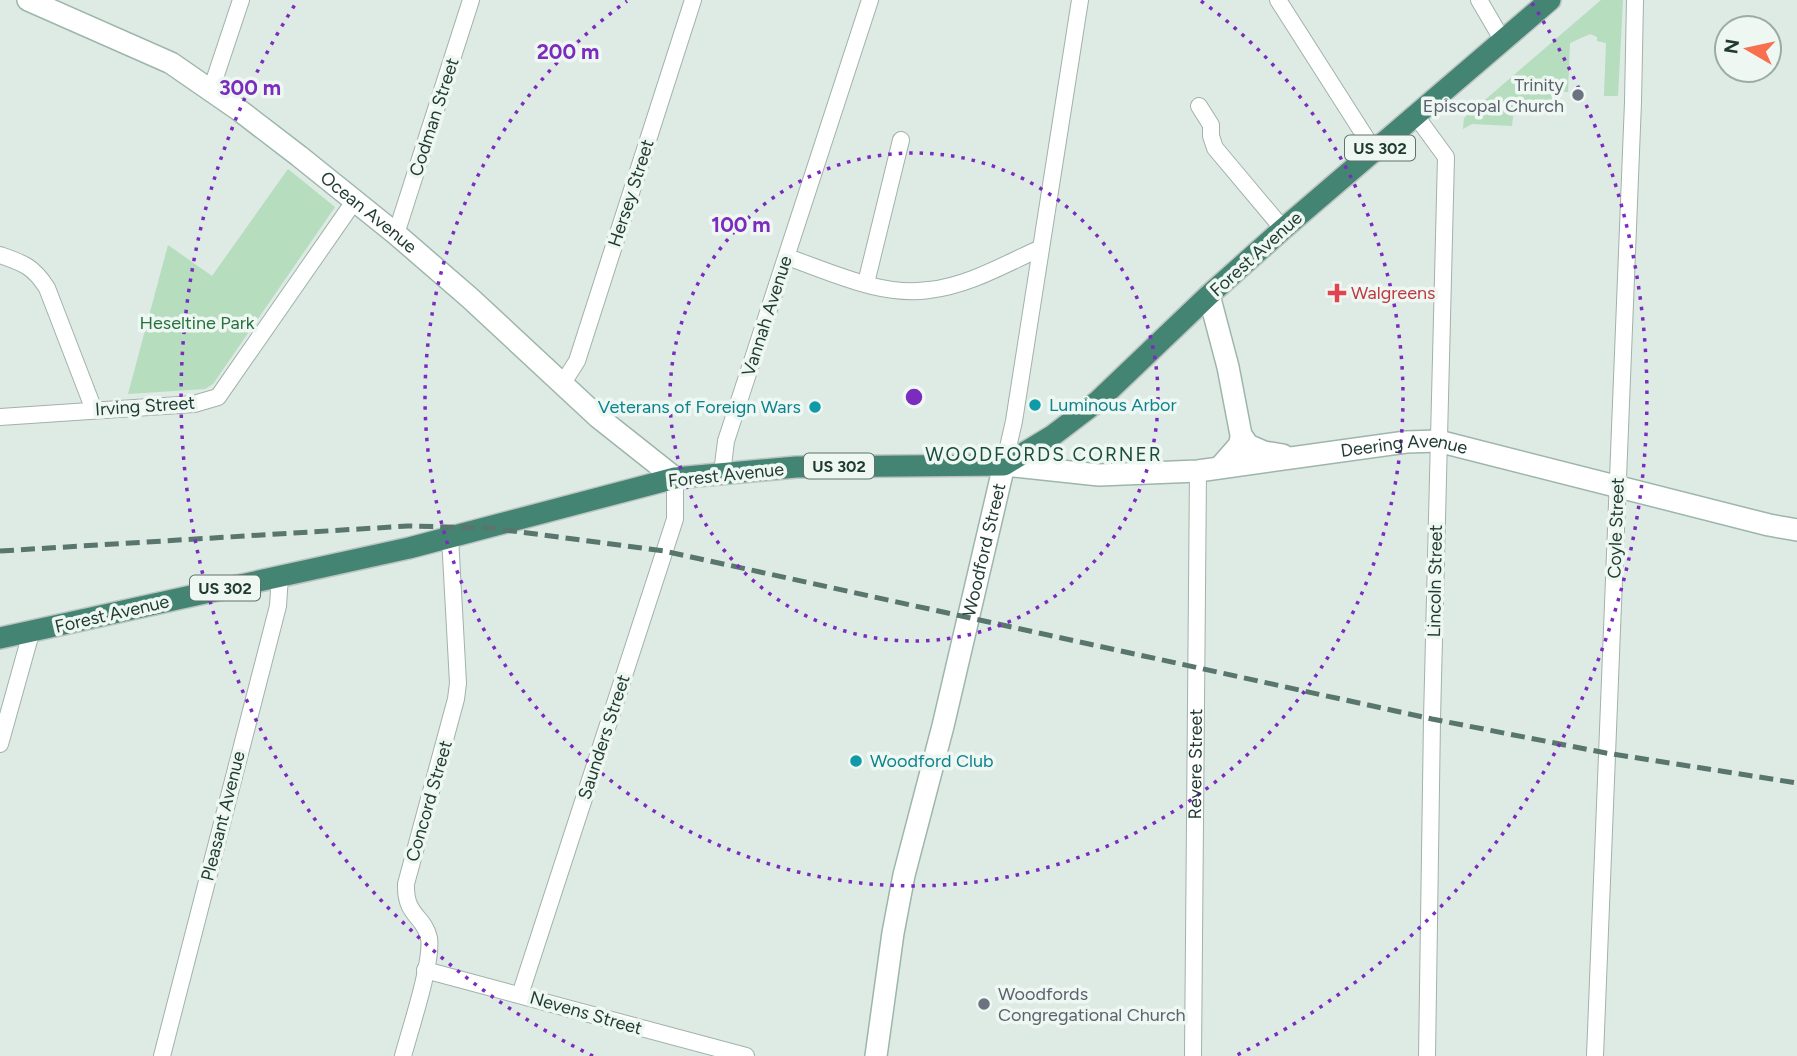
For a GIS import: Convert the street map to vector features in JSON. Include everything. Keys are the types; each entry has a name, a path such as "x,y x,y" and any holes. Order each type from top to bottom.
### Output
{"highway":[{"name":"Forest Avenue","path":"0,638 450,537 675,478 854,466 1004,465 1052,436 1098,401 1283,229 1550,0"}],"main road":[{"name":"Ocean Avenue","path":"28,0 147,51 171,63 211,90 396,234 598,417 675,478"},
{"path":"1209,295 1228,367 1241,435 1248,445 1264,452 1296,457"},
{"name":"Deering Avenue","path":"1004,465 1099,475 1208,470 1406,442 1438,441 1797,530"},
{"name":"Woodford Street","path":"876,1056 904,875 943,726 1004,465"}],"street":[{"path":"211,90 241,0"},
{"name":"Codman Street","path":"396,234 471,0"},
{"name":"Hersey Street","path":"563,383 577,361 694,0"},
{"name":"Vannah Avenue","path":"722,473 726,441 870,0"},
{"name":"Woodford Street","path":"1004,465 1014,421 1080,0"},
{"path":"1278,0 1374,152"},
{"path":"1479,0 1503,41"},
{"name":"Coyle Street","path":"1595,1056 1635,0"},
{"path":"1199,106 1211,125 1215,148 1283,229"},
{"name":"Lincoln Street","path":"1416,116 1446,157 1427,1056"},
{"path":"866,284 901,140"},
{"name":"Irving Street","path":"0,416 194,404 218,397 355,200"},
{"path":"787,257 866,284 893,290 927,291 948,287 1041,248"},
{"path":"0,254 38,273 47,288 94,410"},
{"path":"1208,470 1238,445 1241,435"},
{"name":"Revere Street","path":"1193,1056 1208,470"},
{"name":"Saunders Street","path":"520,995 675,519 675,478"},
{"name":"Concord Street","path":"403,1056 425,970 429,937 411,911 406,898 406,884 456,699 457,669 450,537"},
{"name":"Pleasant Avenue","path":"162,1056 278,606 280,576"},
{"path":"0,744 31,633"},
{"name":"Nevens Street","path":"425,970 746,1056"}],"green space":[{"path":"1601,0 1623,0 1618,96 1604,96 1606,43 1597,41 1597,37 1590,34 1570,43 1568,92 1552,92 1551,111 1514,109 1512,126 1472,124 1463,129 1464,118"},
{"name":"Heseltine Park","path":"288,169 335,207 213,384 205,389 128,394 168,245 212,276"}],"railway":[{"path":"0,551 408,526 490,528 664,551 1432,719 1606,753 1797,783"}],"place":[{"name":"Trinity Episcopal Church","path":"1578,95"},
{"name":"Walgreens","path":"1337,293"},
{"name":"Luminous Arbor","path":"1035,405"},
{"name":"Veterans of Foreign Wars","path":"815,407"},
{"name":"Woodford Club","path":"856,761"},
{"name":"Woodfords Congregational Church","path":"984,1004"}],"district":[{"name":"WOODFORDS CORNER","path":"1044,454"}]}
